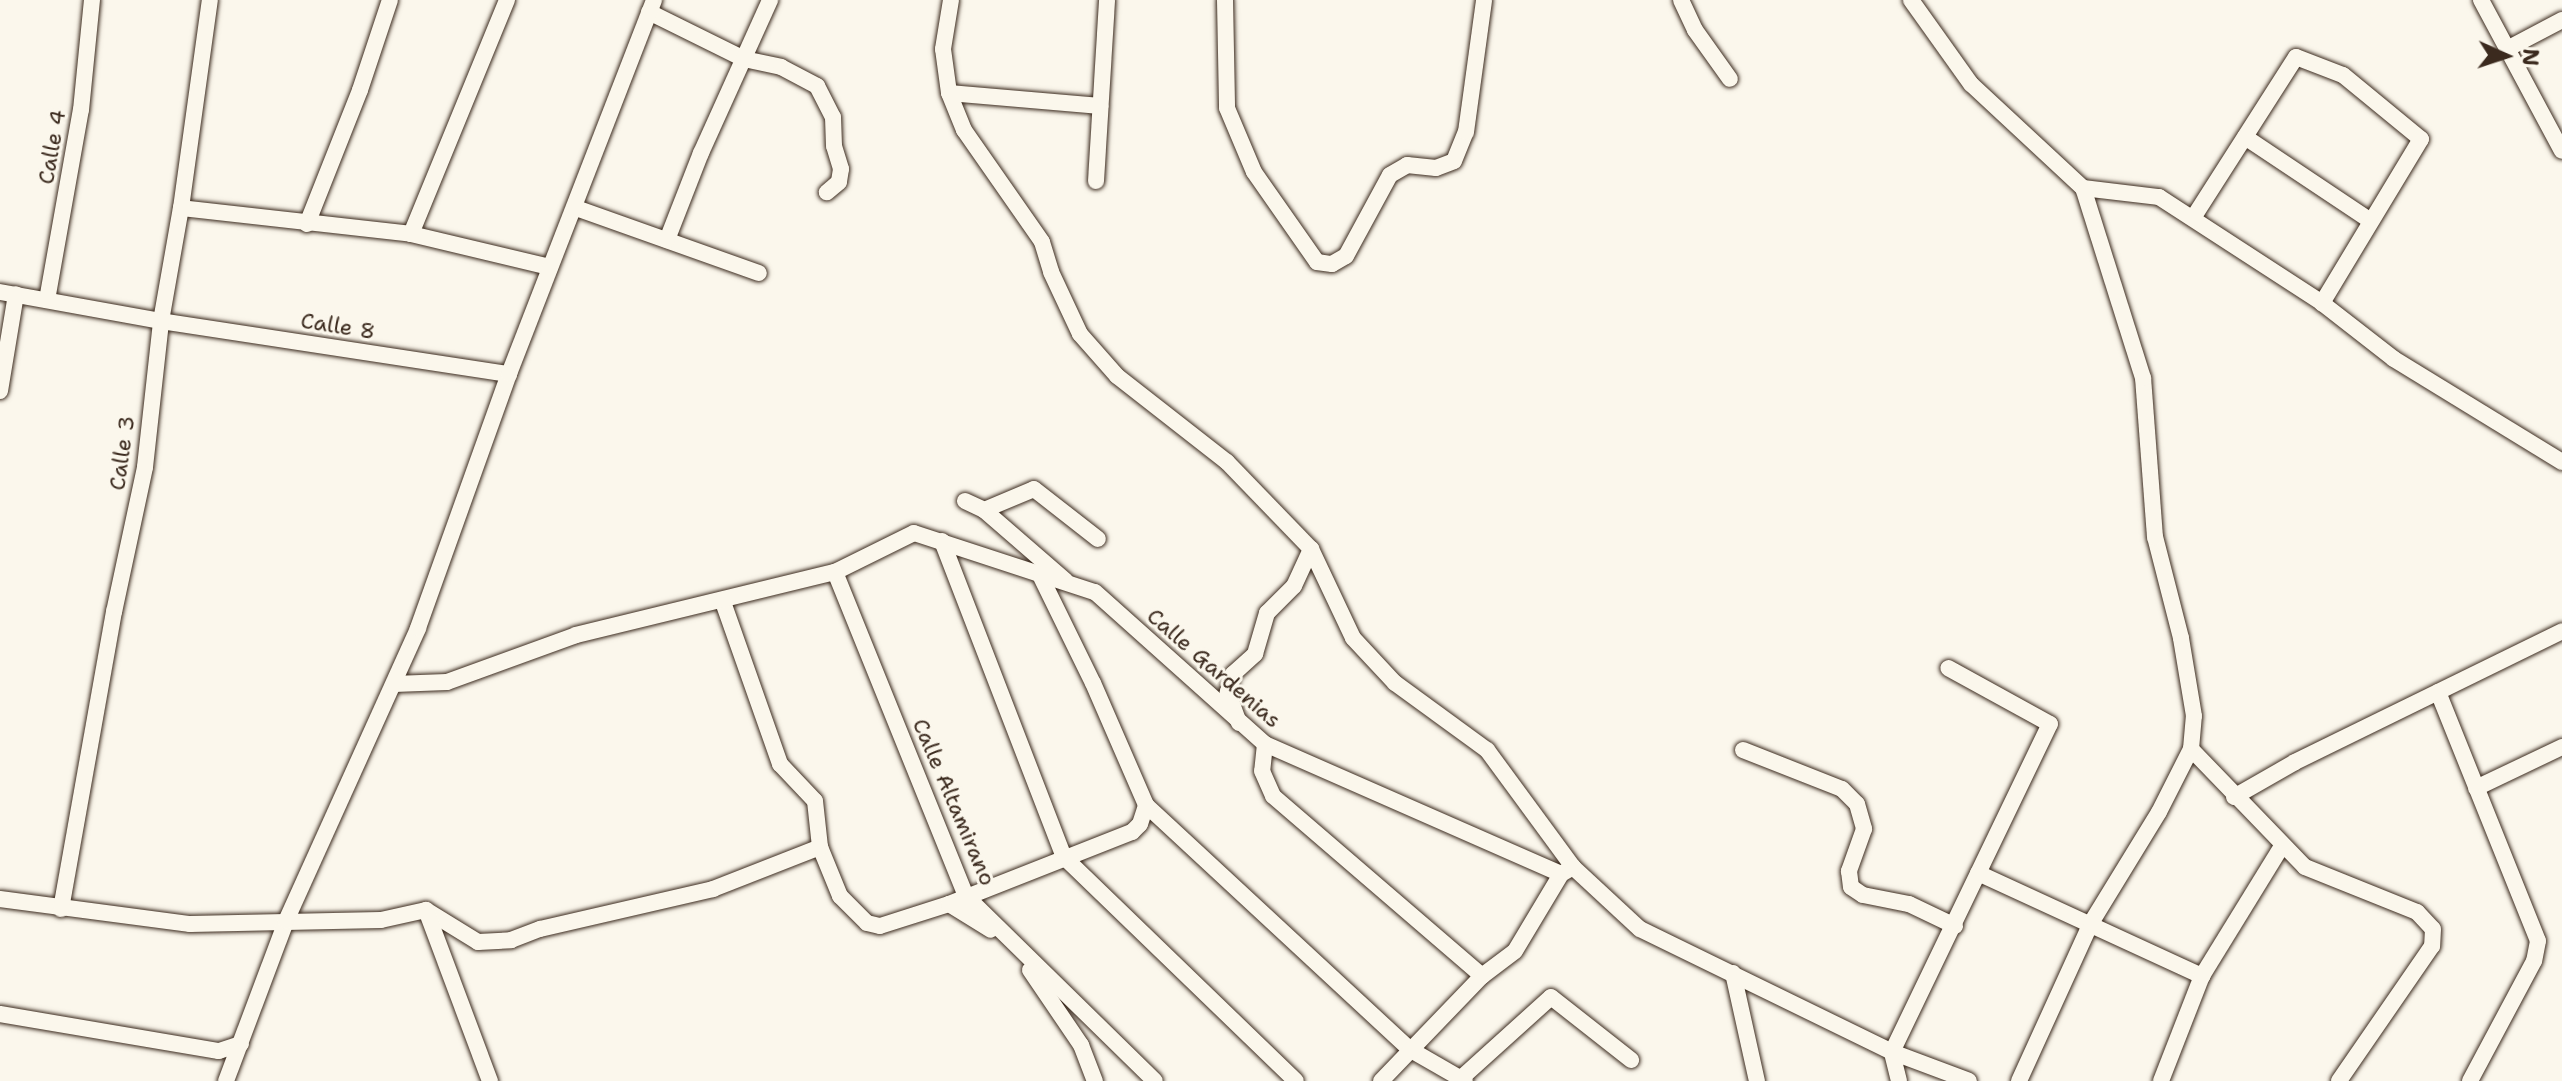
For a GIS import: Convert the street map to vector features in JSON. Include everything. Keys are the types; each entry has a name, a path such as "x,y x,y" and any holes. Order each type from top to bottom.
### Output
{"street":[{"name":"Calle 4","path":"47,300 81,110 92,0"},
{"name":"Calle 3","path":"61,909 114,612 145,467 161,321 181,208 210,0"},
{"path":"307,224 360,90 390,0"},
{"path":"411,234 507,0"},
{"path":"667,240 701,153 770,0"},
{"path":"951,0 943,49 949,93 964,130 1042,242 1051,272 1080,334 1117,376 1227,462 1311,549 1353,638 1395,683 1487,750 1567,870 1640,929 1892,1052 1969,1081"},
{"path":"1096,181 1107,0"},
{"path":"1225,0 1227,108 1262,185 1317,262 1332,264 1346,256 1390,175 1407,165 1436,168 1454,161 1466,132 1484,0"},
{"path":"1681,0 1695,30 1730,79"},
{"path":"1911,0 1971,84 2083,188 2143,378 2155,537 2181,638 2194,716 2191,749 2159,812 2091,923 2019,1081"},
{"path":"2481,0 2562,151"},
{"path":"226,1081 286,921 424,613 509,374 576,208 651,6 744,59 781,67 817,86 833,117 834,146 841,169 839,182 827,192"},
{"path":"2507,49 2562,20"},
{"path":"2193,218 2296,57 2343,75 2421,139 2322,303"},
{"path":"949,93 1100,106"},
{"path":"2245,137 2371,221"},
{"path":"2083,188 2159,197 2322,303 2394,359 2562,462"},
{"path":"181,208 411,234 550,267"},
{"path":"576,208 759,273"},
{"name":"Calle 8","path":"8,293 161,321 509,374"},
{"path":"0,391 8,293"},
{"path":"984,510 1034,489 1098,539"},
{"path":"965,501 984,510 1070,584"},
{"name":"Calle Gardenias","path":"835,572 914,533 1095,592 1239,724 1265,744 1567,870"},
{"path":"942,541 1064,857 1296,1081"},
{"path":"1239,724 1228,692 1233,674 1255,654 1267,613 1294,586 1311,549"},
{"path":"394,684 447,682 576,635 723,602 835,572"},
{"name":"Calle Altamirano","path":"835,572 966,896 1155,1081"},
{"path":"1040,575 1093,683 1146,805 1411,1050 1461,1080 1551,997 1631,1060"},
{"path":"723,602 780,764 815,801 820,847 840,896 867,923 880,926 949,904 1132,832 1140,824 1146,805"},
{"path":"2234,797 2295,762 2562,631"},
{"path":"1899,1081 1892,1052 2050,724 1948,668"},
{"path":"2438,692 2534,923 2538,941 2534,961 2470,1081"},
{"path":"1265,744 1262,771 1273,796 1482,976"},
{"path":"2476,788 2562,747"},
{"path":"2191,749 2234,797 2305,867 2417,912 2433,929 2432,946 2339,1081"},
{"path":"1743,750 1842,789 1857,804 1864,829 1849,871 1851,887 1863,895 1909,904 1955,926"},
{"path":"2161,1081 2202,976 2282,846"},
{"path":"0,899 190,924 381,920 426,910 478,942 511,940 540,929 713,889 820,847"},
{"path":"1381,1081 1482,976 1515,951 1567,870"},
{"path":"1978,873 2202,976"},
{"path":"949,904 992,930 1035,976 1081,1045 1095,1081"},
{"path":"426,910 490,1081"},
{"path":"1733,973 1757,1081"},
{"path":"0,1014 219,1051 241,1044"}]}
